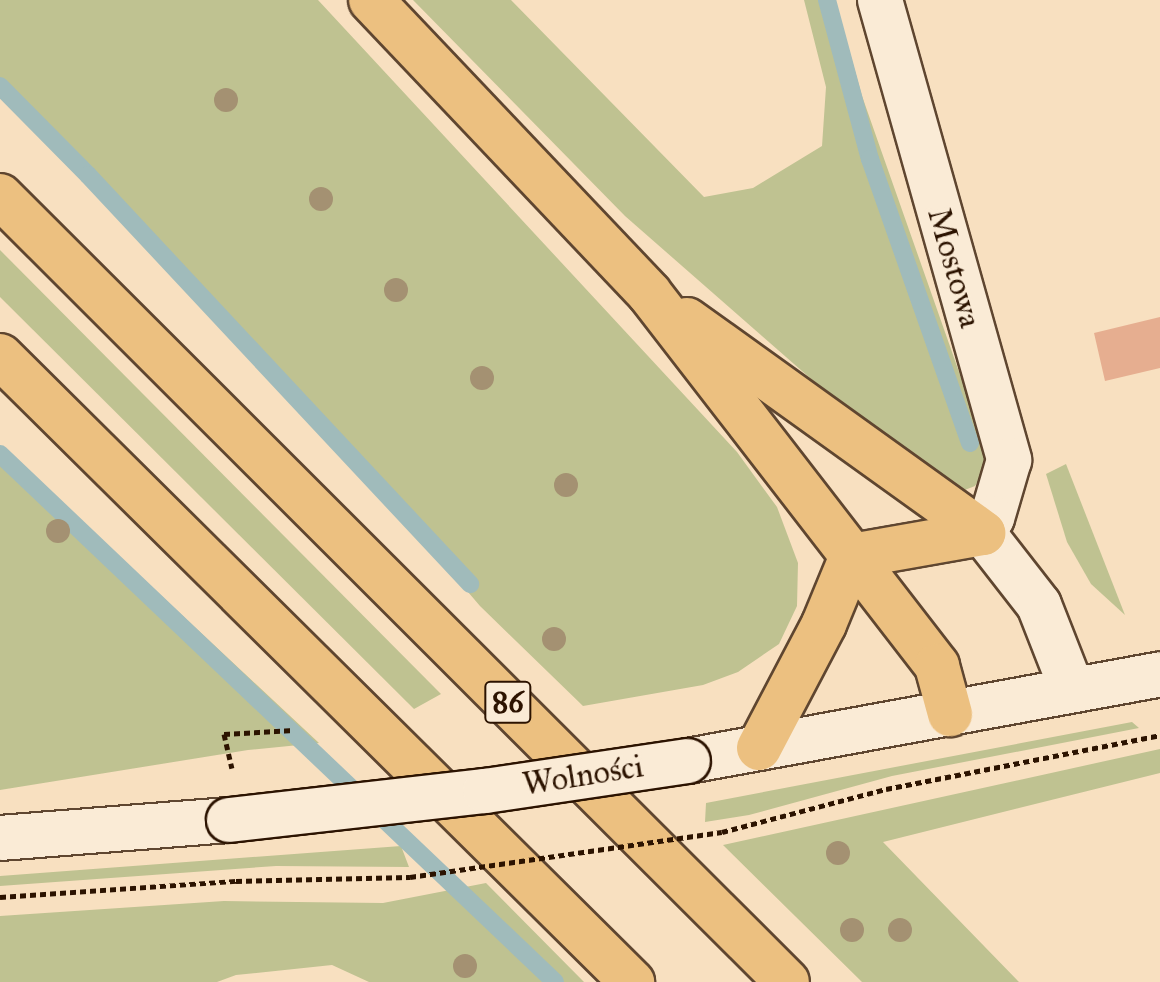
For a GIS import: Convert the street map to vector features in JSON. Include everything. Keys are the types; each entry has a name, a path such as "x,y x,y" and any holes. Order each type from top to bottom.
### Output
{"main road":[{"path":"371,0 649,293 937,666 950,714"},
{"name":"86","path":"0,196 787,982"},
{"path":"649,293 983,533"},
{"path":"0,356 632,982"},
{"path":"852,556 983,533"},
{"path":"759,748 818,637 852,556"}],"street":[{"name":"Mostowa","path":"880,0 1009,460 992,518 983,533"},
{"path":"983,533 1039,605 1072,689"},
{"name":"Wolności","path":"0,838 229,820 485,791 688,761 1160,674"}],"path":[{"path":"224,734 294,730"},
{"path":"0,897 236,881 410,877 722,832 886,789 1160,735"}],"green space":[{"path":"0,0 318,0 737,452 777,507 798,563 797,606 779,644 738,672 703,685 583,706 480,606 302,398 75,153 0,78"},
{"path":"413,0 511,0 704,197 753,188 822,146 826,87 804,0 835,0 862,96 978,426 986,469 975,486 952,495 818,385 625,216"},
{"path":"0,250 441,694 414,709 0,297"},
{"path":"0,445 319,743 248,750 0,790"},
{"path":"1066,464 1125,615 1091,584 1067,542 1046,474"},
{"path":"1132,722 1139,728 892,776 749,815 705,822 706,803"},
{"path":"1160,749 1160,773 883,842 1019,982 862,982 723,845"},
{"path":"401,846 409,867 276,866 0,886 0,876"},
{"path":"486,883 584,982 369,982 332,965 236,975 217,982 0,982 0,916 224,901 383,903"}],"building":[{"path":"1160,317 1160,368 1105,381 1094,333"}],"waterway":[{"path":"827,0 870,159 970,443"},
{"path":"0,86 88,175 470,584"},
{"path":"0,454 555,982"}]}
